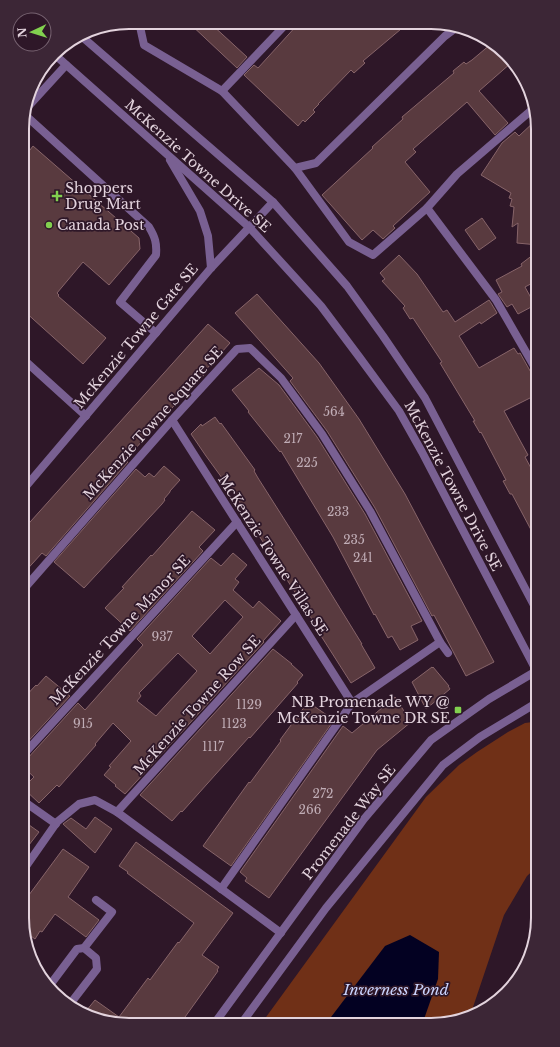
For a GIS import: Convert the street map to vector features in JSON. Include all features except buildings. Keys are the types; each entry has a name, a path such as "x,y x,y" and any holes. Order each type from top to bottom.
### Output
{"street":[{"path":"141,29 144,45 222,91 295,168 349,242 373,255 428,208 457,174 529,112"},
{"path":"222,91 281,29"},
{"path":"295,168 316,163 451,31"},
{"name":"McKenzie Towne Drive SE","path":"85,39 273,202 347,286 425,398 531,600"},
{"name":"McKenzie Towne Drive SE","path":"59,58 249,227 321,306 399,411 426,459 531,660"},
{"path":"32,103 66,65"},
{"path":"30,117 149,227 156,238 156,255 120,302 156,333"},
{"path":"167,154 200,212 208,236 211,268"},
{"name":"McKenzie Towne Gate SE","path":"29,483 211,268 273,202"},
{"path":"428,208 496,300 531,361"},
{"name":"McKenzie Towne Square SE","path":"29,583 172,420 237,349 250,348 281,378 322,434 370,511 440,642 448,653"},
{"path":"29,364 86,416"},
{"name":"McKenzie Towne Villas SE","path":"172,420 352,703"},
{"name":"McKenzie Towne Manor SE","path":"29,748 237,522"},
{"name":"McKenzie Towne Row SE","path":"117,812 296,615"},
{"path":"221,889 352,703 440,642"},
{"name":"Promenade Way SE","path":"218,1018 364,819 431,740 489,699 531,675"},
{"path":"245,1018 326,908 443,765 480,737 531,706"},
{"path":"29,862 56,824 79,804 95,800 117,812 281,933"},
{"path":"29,805 56,824"},
{"path":"52,982 77,949 84,948 112,912 96,900"},
{"path":"73,1000 97,969 96,958 84,948"}],"shaded area":[{"path":"531,722 531,872 527,876 504,915 472,1009 457,1015 431,1018 265,1018 426,797 459,765 508,732 525,723"}],"water":[{"name":"Inverness Pond","path":"410,935 439,952 438,979 424,1018 330,1018 385,946"}],"place":[{"name":"Shoppers Drug Mart","path":"57,196"},
{"name":"Canada Post","path":"49,225"},
{"name":"NB Promenade WY @ McKenzie Towne DR SE","path":"458,710"}]}
